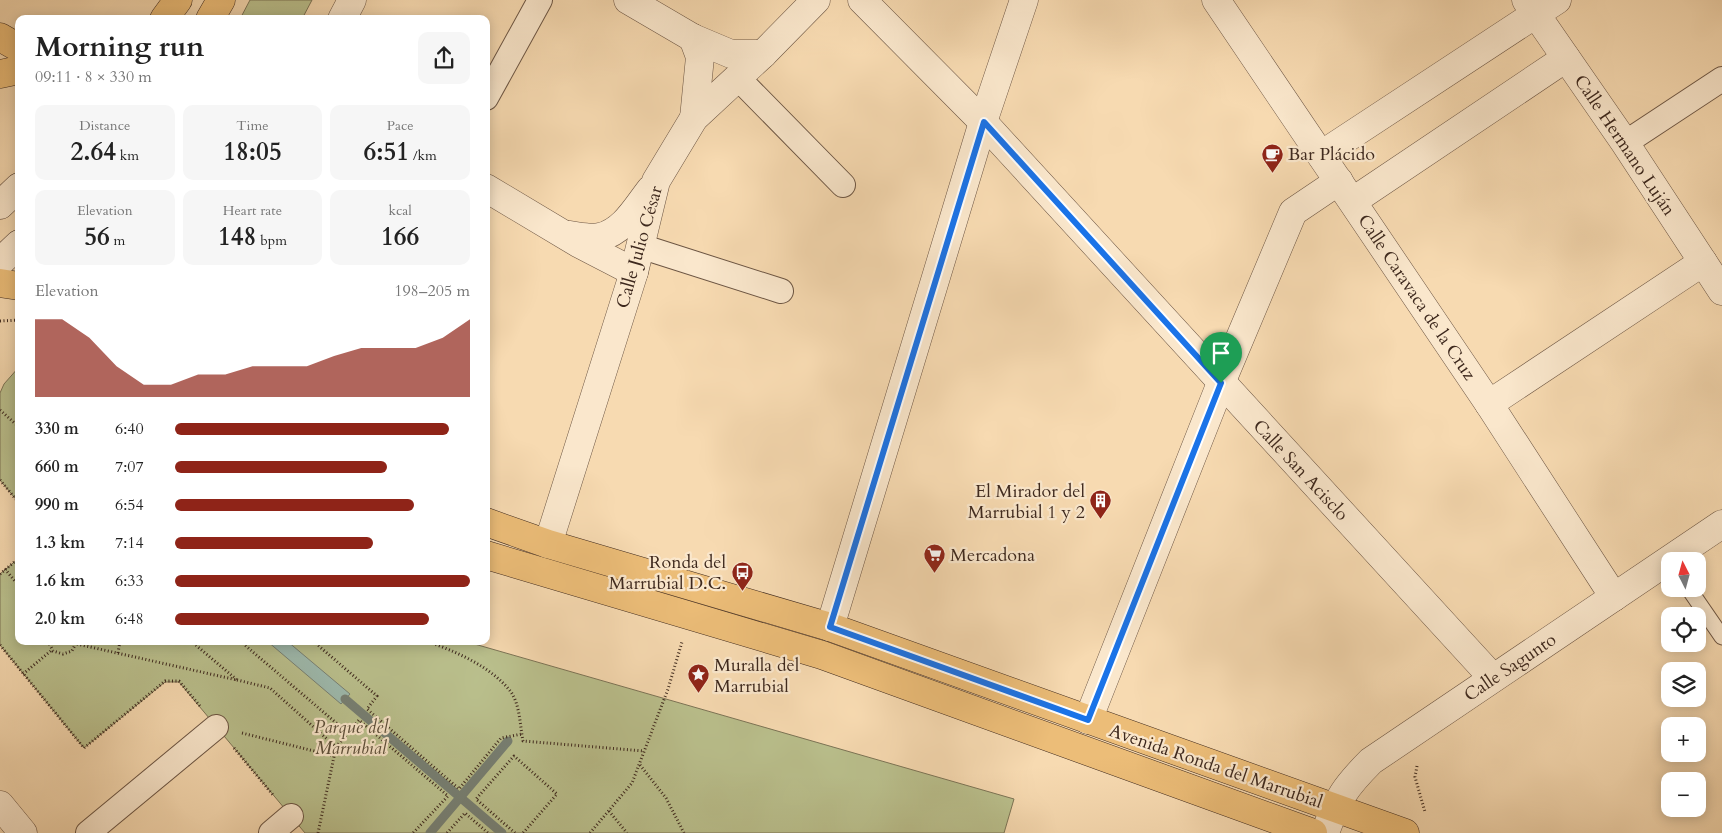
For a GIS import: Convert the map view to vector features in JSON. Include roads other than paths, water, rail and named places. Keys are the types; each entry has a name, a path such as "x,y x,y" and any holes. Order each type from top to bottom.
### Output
{"main road":[{"path":"167,15 178,0"},
{"path":"212,15 221,0"},
{"path":"0,37 15,46"},
{"path":"0,74 15,71"},
{"path":"0,283 15,285"},
{"name":"Avenida Ronda del Marrubial","path":"490,523 548,544 830,627 1405,833"},
{"name":"Avenida Ronda del Marrubial","path":"490,556 822,655 1313,833"}],"street":[{"path":"344,15 352,0"},
{"path":"490,91 540,0"},
{"path":"628,0 693,38 731,54 763,54"},
{"name":"Calle Julio César","path":"548,544 634,272 656,180 694,118 763,54 816,0"},
{"name":"Calle San Acisclo","path":"862,0 984,122 1493,678"},
{"path":"830,627 984,122 1024,0"},
{"name":"Calle Caravaca de la Cruz","path":"1216,0 1489,404 1614,597"},
{"path":"1321,155 1540,5"},
{"name":"Calle Hermano Luján","path":"1540,5 1566,58 1625,143 1722,291"},
{"path":"693,38 700,57 694,118"},
{"path":"1088,720 1221,383 1293,212 1346,191 1566,58"},
{"path":"737,78 843,185"},
{"path":"1625,143 1722,79"},
{"path":"565,235 598,238 613,233 626,222 656,180"},
{"path":"490,190 565,235 634,272"},
{"path":"0,205 15,191"},
{"path":"640,246 781,291"},
{"path":"0,262 15,248"},
{"path":"1489,404 1704,262"},
{"name":"Calle Sagunto","path":"1682,552 1722,524"},
{"name":"Calle Sagunto","path":"1325,833 1335,807 1347,784 1371,761 1661,566"},
{"path":"88,833 216,726"},
{"path":"0,805 23,833"},
{"path":"271,833 292,816"}],"lane":[{"path":"1696,598 1722,638"}],"waterway":[{"path":"345,699 502,833"},
{"path":"430,833 508,741"}],"place":[{"name":"Bar Plácido","path":"1272,173"},
{"name":"El Mirador del Marrubial 1 y 2","path":"1101,520"},
{"name":"Mercadona","path":"934,574"},
{"name":"Ronda del Marrubial D.C.","path":"742,591"},
{"name":"Muralla del Marrubial","path":"698,694"}],"park label":[{"name":"Parque del Marrubial","path":"351,738"}]}
